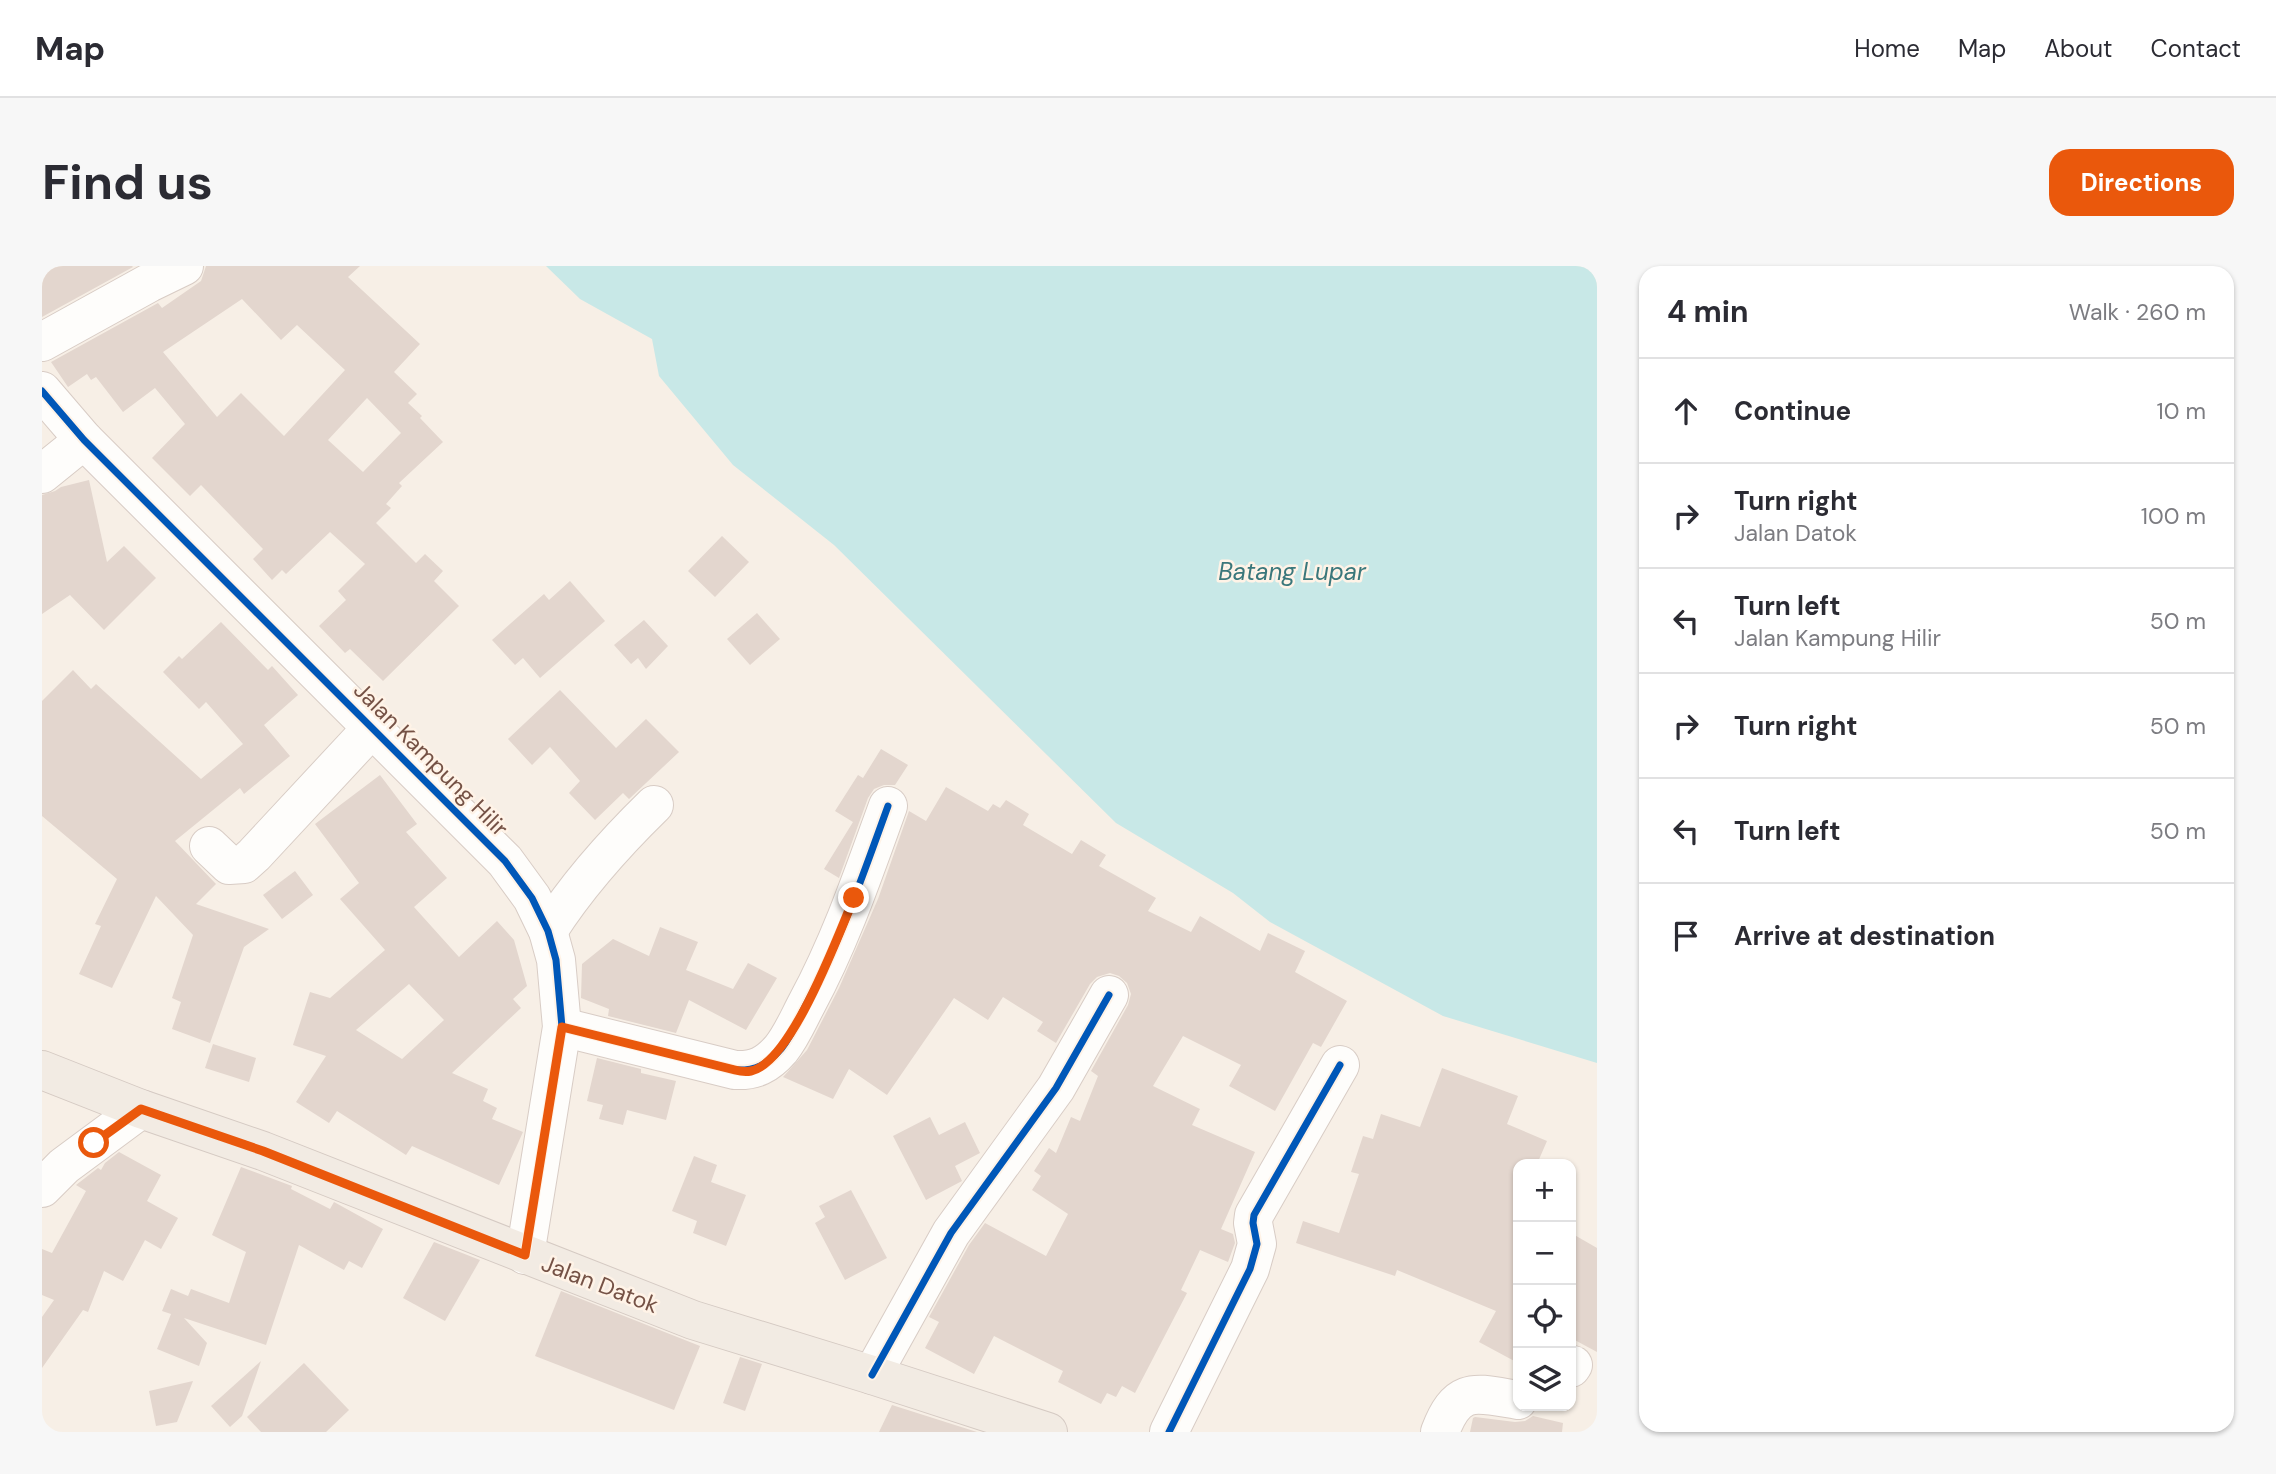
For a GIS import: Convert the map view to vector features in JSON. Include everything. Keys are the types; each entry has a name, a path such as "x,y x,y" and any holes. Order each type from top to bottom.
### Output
{"main road":[{"name":"Jalan Datok","path":"42,1070 141,1109 263,1151 693,1320 1048,1432"}],"street":[{"path":"42,342 184,266"},
{"name":"Jalan Kampung Hilir","path":"42,391 84,440 505,861 532,898 548,931 556,960 562,1027 525,1255"},
{"path":"42,474 84,440"},
{"path":"209,846 229,865 244,864 373,727"},
{"path":"548,931 571,895 603,857 654,805"},
{"path":"562,1027 735,1070 751,1071 760,1067 780,1050 819,981 854,898 888,806"},
{"path":"872,1375 951,1233 1056,1088 1109,995"},
{"path":"1169,1432 1250,1269 1257,1244 1254,1215 1340,1065"},
{"path":"42,1188 64,1166 141,1109"},
{"path":"1440,1432 1446,1415 1454,1404 1465,1397 1476,1394 1513,1399"}],"water":[{"name":"Batang Lupar","path":"546,266 1597,266 1597,1063 1443,1016 1270,922 1233,893 1116,823 834,545 733,465 659,376 652,339 580,299"}],"building":[{"path":"42,266 132,266 133,267 42,317"},
{"path":"206,266 360,266 348,277 420,344 394,372 417,394 408,403 443,442 399,483 402,486 386,504 391,508 376,523 416,563 425,554 443,571 434,581 459,606 383,681 350,649 345,653 319,626 346,600 338,591 365,564 330,532 286,574 282,570 272,580 253,559 263,549 201,485 190,496 152,458 185,424 155,388 123,412 96,377 91,380 87,374 68,387 51,362 158,303 162,308 201,281","holes":["242,299 281,340 297,325 345,370 284,436 241,393 217,417 163,352","367,398 401,433 363,472 328,440"]},
{"path":"89,480 107,562 124,546 156,578 104,630 70,595 42,614 42,495"},
{"path":"722,536 749,562 715,597 688,571"},
{"path":"570,581 605,621 540,678 523,658 515,665 492,640 544,594 549,600"},
{"path":"757,613 780,639 750,665 727,639"},
{"path":"644,620 668,646 646,669 638,658 631,664 614,645"},
{"path":"221,622 268,670 272,666 298,695 264,725 290,756 244,794 240,788 175,841 216,884 196,904 269,929 244,947 210,1043 172,1029 181,1002 172,998 193,935 156,896 112,988 79,974 101,926 95,924 117,879 42,816 42,701 73,670 91,689 96,684 201,779 243,744 206,702 199,709 163,672 179,656 182,659"},
{"path":"560,690 616,748 646,719 679,752 629,799 623,793 595,820 569,793 580,781 550,747 532,765 508,739"},
{"path":"881,749 908,765 895,785 874,789 868,798 839,878 824,869 853,822 835,811 858,775 863,778"},
{"path":"380,775 417,824 406,832 447,878 414,907 459,957 497,921 514,940 527,986 513,999 521,1008 452,1073 488,1089 483,1101 497,1108 492,1119 523,1132 499,1185 412,1146 406,1155 337,1111 329,1123 296,1102 326,1056 293,1045 310,992 330,998 385,950 340,899 359,883 315,824","holes":["409,984 444,1020 402,1059 356,1030"]},
{"path":"946,787 988,811 993,804 1000,808 1006,800 1029,814 1023,825 1072,854 1081,840 1106,855 1099,866 1156,898 1148,911 1191,932 1200,916 1260,951 1268,933 1305,951 1295,972 1347,1001 1321,1047 1313,1043 1275,1111 1229,1086 1241,1065 1183,1036 1153,1086 1200,1109 1192,1125 1255,1152 1221,1229 1233,1234 1235,1243 1228,1262 1200,1250 1181,1290 1187,1293 1135,1393 1122,1386 1116,1397 1107,1393 1101,1404 1058,1382 1063,1371 994,1336 974,1374 925,1348 939,1322 929,1317 969,1245 985,1223 1046,1256 1068,1214 1032,1190 1041,1176 1034,1171 1049,1148 1056,1153 1071,1117 1080,1121 1098,1076 1091,1071 1128,1005 1131,994 1127,983 1110,973 1097,977 1090,984 1056,1043 1037,1031 1043,1022 1003,997 988,1020 954,998 887,1095 849,1069 833,1099 783,1077 807,1050 839,988 878,899 909,811 926,821"},
{"path":"295,871 313,895 282,919 263,895"},
{"path":"660,927 698,942 686,970 733,989 748,963 777,978 746,1030 689,1000 676,1033 608,1016 609,1009 581,998 582,964 613,939 649,956"},
{"path":"213,1044 256,1058 249,1082 205,1068"},
{"path":"597,1058 641,1069 641,1073 676,1081 666,1120 627,1110 623,1125 599,1119 603,1105 587,1101"},
{"path":"1442,1068 1518,1096 1507,1124 1547,1141 1539,1159 1513,1159 1513,1360 1479,1342 1496,1311 1397,1270 1395,1276 1296,1243 1303,1221 1339,1233 1359,1174 1351,1172 1363,1136 1373,1139 1381,1114 1420,1127"},
{"path":"930,1117 939,1135 965,1122 980,1153 955,1166 962,1181 926,1200 893,1136"},
{"path":"119,1152 161,1175 147,1201 178,1218 161,1249 145,1240 123,1281 104,1271 88,1312 83,1310 42,1368 42,1317 54,1300 42,1295 42,1249 52,1253 86,1191 76,1185 98,1168 101,1170 105,1163"},
{"path":"694,1156 717,1165 711,1182 746,1195 726,1246 693,1233 697,1221 672,1211"},
{"path":"241,1167 292,1186 291,1189 330,1209 334,1202 383,1229 362,1268 349,1261 344,1270 299,1245 266,1345 184,1318 207,1343 199,1366 157,1349 171,1314 162,1311 171,1289 188,1296 191,1289 229,1303 246,1252 212,1235"},
{"path":"851,1190 887,1258 845,1280 815,1223 825,1217 819,1206"},
{"path":"1576,1236 1597,1248 1597,1352 1576,1341"},
{"path":"434,1242 480,1260 445,1321 403,1298"},
{"path":"561,1291 700,1346 674,1410 535,1356"},
{"path":"740,1357 762,1364 745,1411 723,1403"},
{"path":"261,1361 242,1416 230,1427 211,1406"},
{"path":"304,1363 349,1410 326,1432 261,1432 247,1417"},
{"path":"193,1381 177,1422 156,1426 149,1391"},
{"path":"892,1405 977,1432 879,1432"},
{"path":"1533,1416 1563,1423 1562,1432 1470,1432 1475,1417 1515,1422 1525,1421"}],"cycle path":[{"path":"42,391 84,440 505,861 532,898 548,931 556,960 562,1027 525,1255"},
{"path":"562,1027 735,1070 755,1068 766,1063 789,1038 831,955 888,806"},
{"path":"872,1375 951,1233 1056,1088 1109,995"},
{"path":"1169,1432 1250,1269 1257,1244 1254,1215 1340,1065"}],"route":[{"path":"94,1143 141,1109 263,1151 525,1255 562,1027 735,1070 751,1071 780,1050 789,1036 819,981 854,898"}]}
